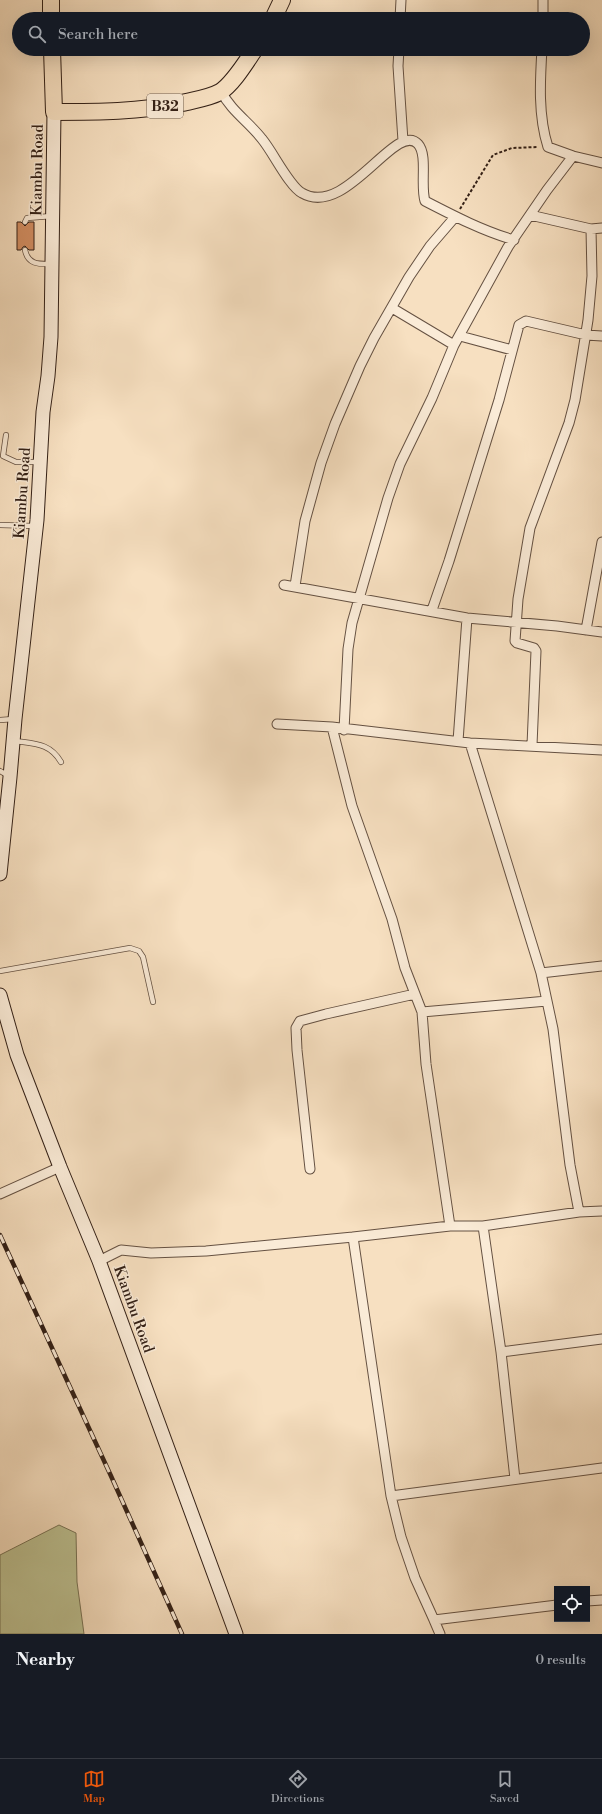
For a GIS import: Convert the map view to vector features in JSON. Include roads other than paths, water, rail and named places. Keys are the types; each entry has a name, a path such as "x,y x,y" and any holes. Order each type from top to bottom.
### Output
{"highway":[{"path":"51,0 51,12"},
{"path":"276,12 282,0"},
{"path":"52,56 54,112"},
{"name":"B32","path":"54,112 114,112 157,108 203,98 221,91 235,77 250,56"}],"main road":[{"name":"Kiambu Road","path":"0,874 5,774 13,741 36,526 51,337 54,112"},
{"name":"Kiambu Road","path":"0,995 17,1055 60,1167 99,1261 236,1634"}],"street":[{"path":"400,12 401,0"},
{"path":"542,12 543,0"},
{"path":"399,56 403,141"},
{"path":"541,56 540,76 543,127 548,147 573,156 602,162"},
{"path":"221,91 226,102 236,114 262,138 295,186 302,193 314,197 325,197 339,191 361,177 392,147 403,141 414,142 418,144 422,151 424,161 423,192 426,201 455,217 500,236 514,240"},
{"path":"344,730 348,649 352,623 388,498 398,471 432,398 454,345 508,247 573,156"},
{"path":"530,215 591,229 602,228"},
{"path":"294,586 305,521 321,463 335,424 360,366 374,338 409,277 430,246 455,217"},
{"path":"532,745 536,651 534,648 515,641 518,599 530,528 569,423 575,400 586,334 592,276 591,229"},
{"path":"392,308 454,345"},
{"path":"432,610 452,553 499,400 519,325 526,321 602,336"},
{"path":"460,336 512,350"},
{"path":"586,630 602,542"},
{"path":"284,585 432,610 467,618 602,632"},
{"path":"458,741 467,618"},
{"path":"277,724 332,727 344,730 470,742 602,750"},
{"path":"332,727 352,806 392,919 405,968 422,1012 426,1064 450,1226"},
{"path":"470,742 541,973 553,1029 570,1165 579,1212"},
{"path":"541,973 602,966"},
{"path":"310,1169 297,1050 296,1028 300,1021 415,994"},
{"path":"422,1012 547,1002"},
{"path":"0,1194 60,1167"},
{"path":"99,1261 121,1250 152,1253 206,1251 450,1226 484,1226 579,1212 602,1211"},
{"path":"484,1226 501,1352 515,1479"},
{"path":"353,1237 391,1496 415,1578 440,1634"},
{"path":"501,1352 602,1339"},
{"path":"391,1496 602,1468"},
{"path":"590,1601 602,1600"},
{"path":"434,1620 554,1605"}],"lane":[{"path":"26,222 27,218 31,216 52,216"},
{"path":"26,250 30,261 35,264 52,264"},
{"path":"6,435 3,456 16,462 40,462"},
{"path":"0,525 36,526"},
{"path":"0,720 15,719"},
{"path":"13,741 48,747 54,751 60,762"},
{"path":"0,971 130,948 139,951 143,957 153,1002"}],"railway":[{"path":"0,1235 182,1634"}]}
